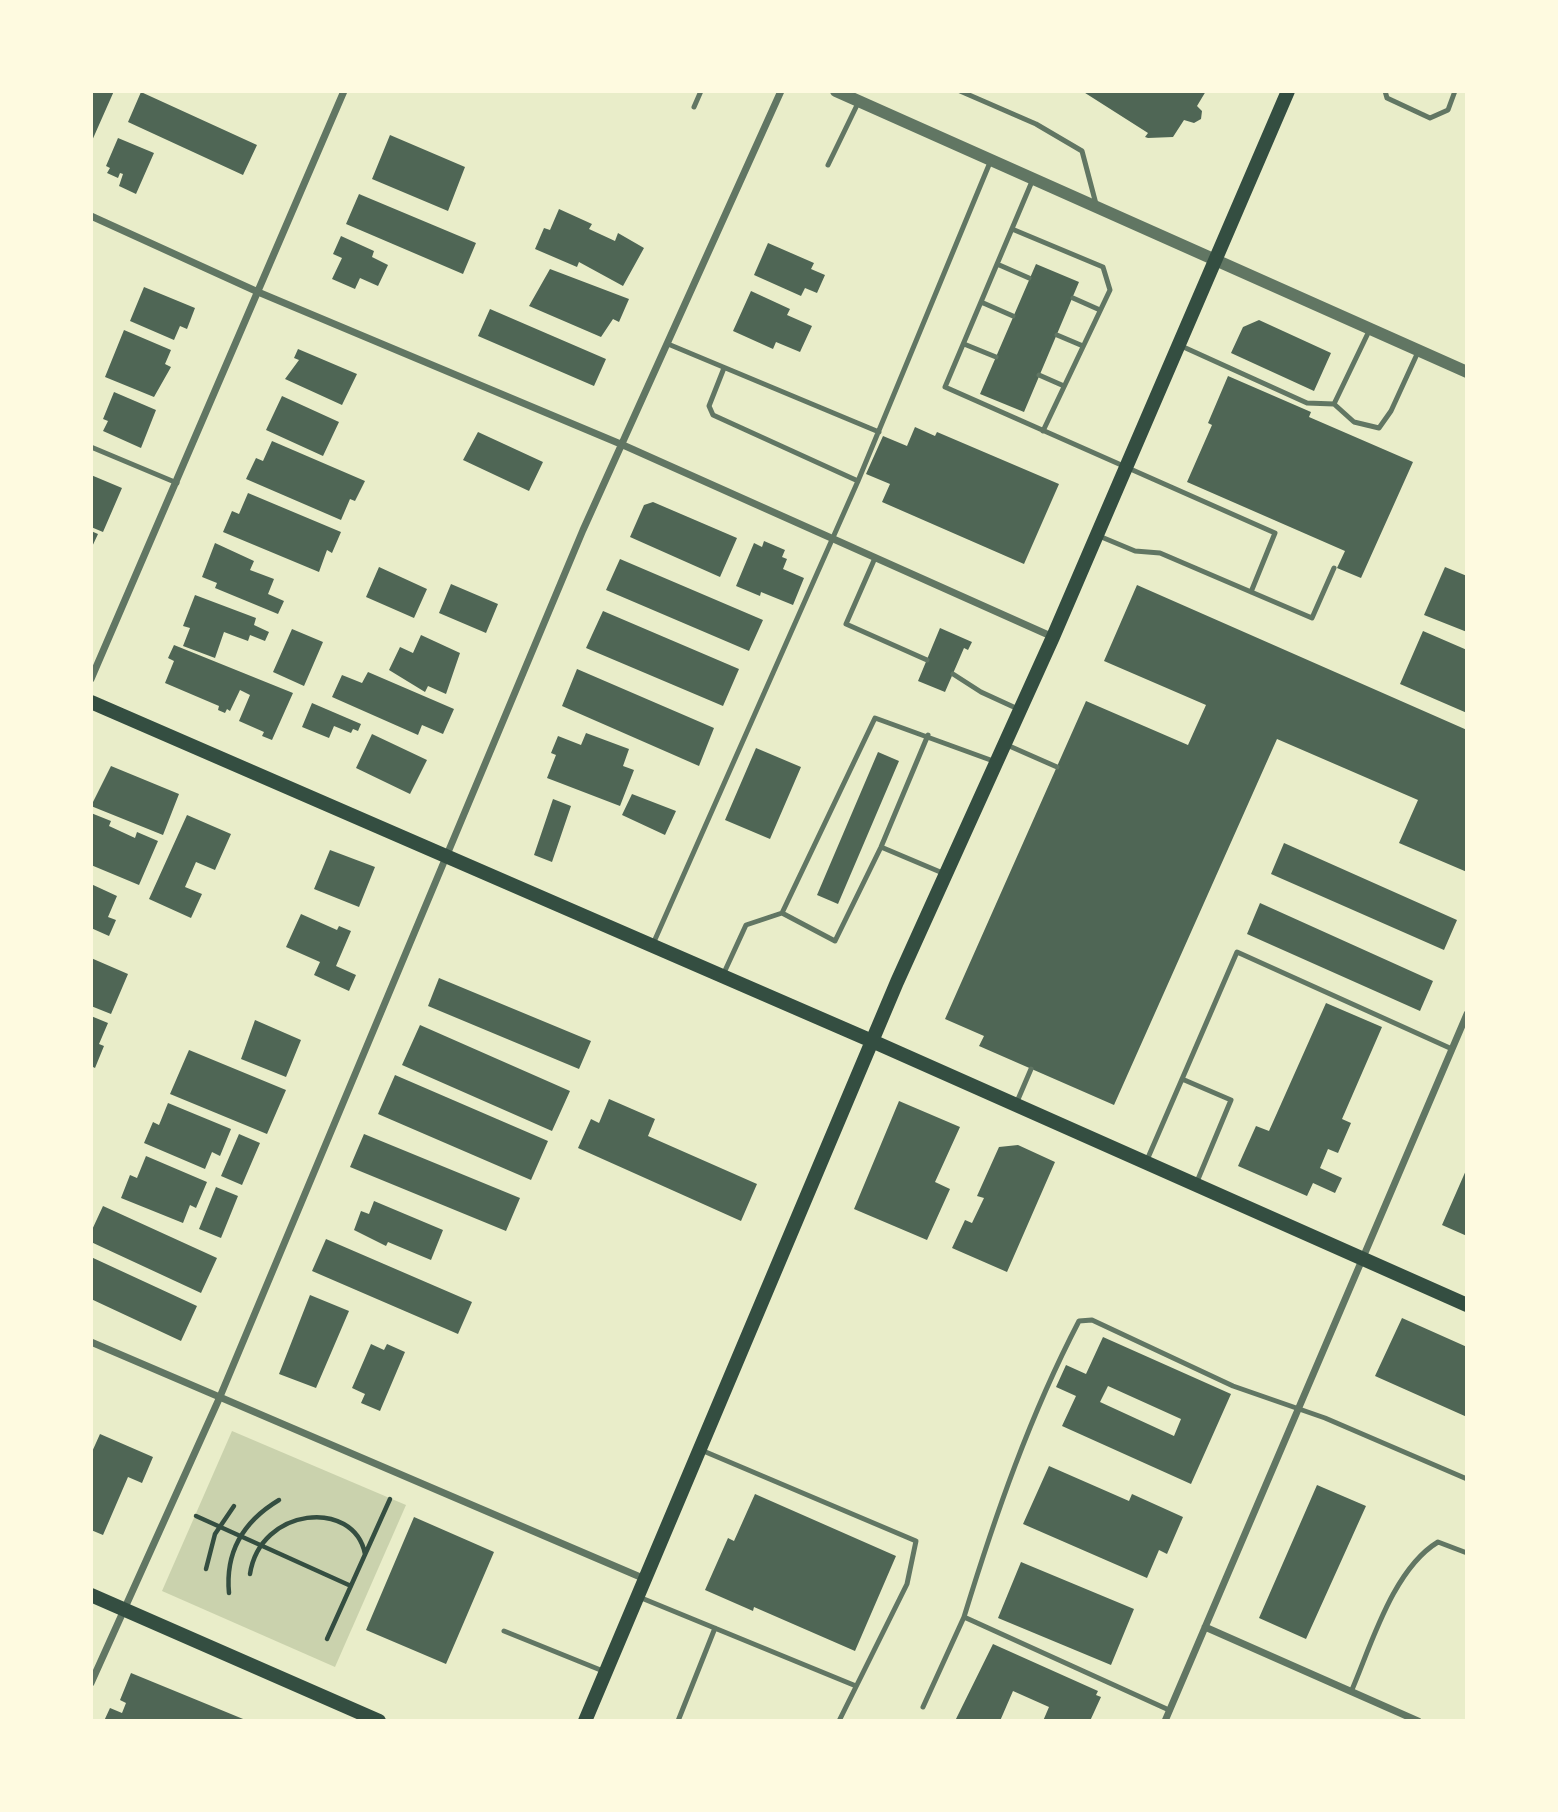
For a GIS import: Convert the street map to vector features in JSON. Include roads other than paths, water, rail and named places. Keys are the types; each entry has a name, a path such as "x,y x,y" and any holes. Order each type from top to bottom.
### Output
{"main road":[{"path":"585,1721 872,1041 1053,638 1288,91"},
{"path":"91,702 872,1041 1467,1306"},
{"path":"91,1595 380,1721"}],"street":[{"path":"91,678 344,91"},
{"path":"91,1683 122,1608 219,1399 583,530 781,91"},
{"path":"836,91 1467,372"},
{"path":"91,216 258,292 623,445 1053,638"},
{"path":"1165,1721 1467,1014"},
{"path":"91,1342 645,1579"},
{"path":"1205,1627 1418,1721"}],"lane":[{"path":"694,107 701,91"},
{"path":"960,91 1036,124 1082,151 1096,207"},
{"path":"1385,91 1387,98 1430,118 1448,110 1455,91"},
{"path":"828,165 859,101"},
{"path":"652,946 858,481 991,160"},
{"path":"1033,179 945,387 1275,533 1251,592"},
{"path":"1012,229 1103,267 1110,290 1043,431"},
{"path":"997,264 1029,278"},
{"path":"1073,298 1100,310"},
{"path":"981,302 1013,316"},
{"path":"1334,404 1370,329"},
{"path":"1057,335 1083,346"},
{"path":"668,344 878,432"},
{"path":"964,344 996,357"},
{"path":"1179,345 1307,403 1334,404 1354,422 1379,428 1391,411 1419,351"},
{"path":"724,369 709,406 713,415 858,481"},
{"path":"1040,375 1064,386"},
{"path":"91,446 177,483"},
{"path":"1097,535 1135,551 1160,553 1312,618 1334,568"},
{"path":"875,558 846,624 927,660"},
{"path":"953,674 981,692 1020,710"},
{"path":"722,977 746,925 782,913 875,718 996,762"},
{"path":"782,913 835,941 881,846 928,736"},
{"path":"1004,744 1057,767"},
{"path":"881,846 945,874"},
{"path":"1146,1163 1237,952 1452,1049"},
{"path":"1016,1105 1031,1069"},
{"path":"1182,1079 1231,1100 1195,1187"},
{"path":"923,1707 964,1617 981,1560 1045,1386 1079,1321 1092,1320 1233,1386 1298,1407 1467,1479"},
{"path":"698,1449 916,1541 907,1584 839,1721"},
{"path":"1351,1692 1398,1584 1429,1548 1438,1542 1467,1553"},
{"path":"638,1596 856,1686"},
{"path":"964,1617 1169,1710"},
{"path":"678,1721 715,1628"},
{"path":"504,1631 606,1672"}]}
